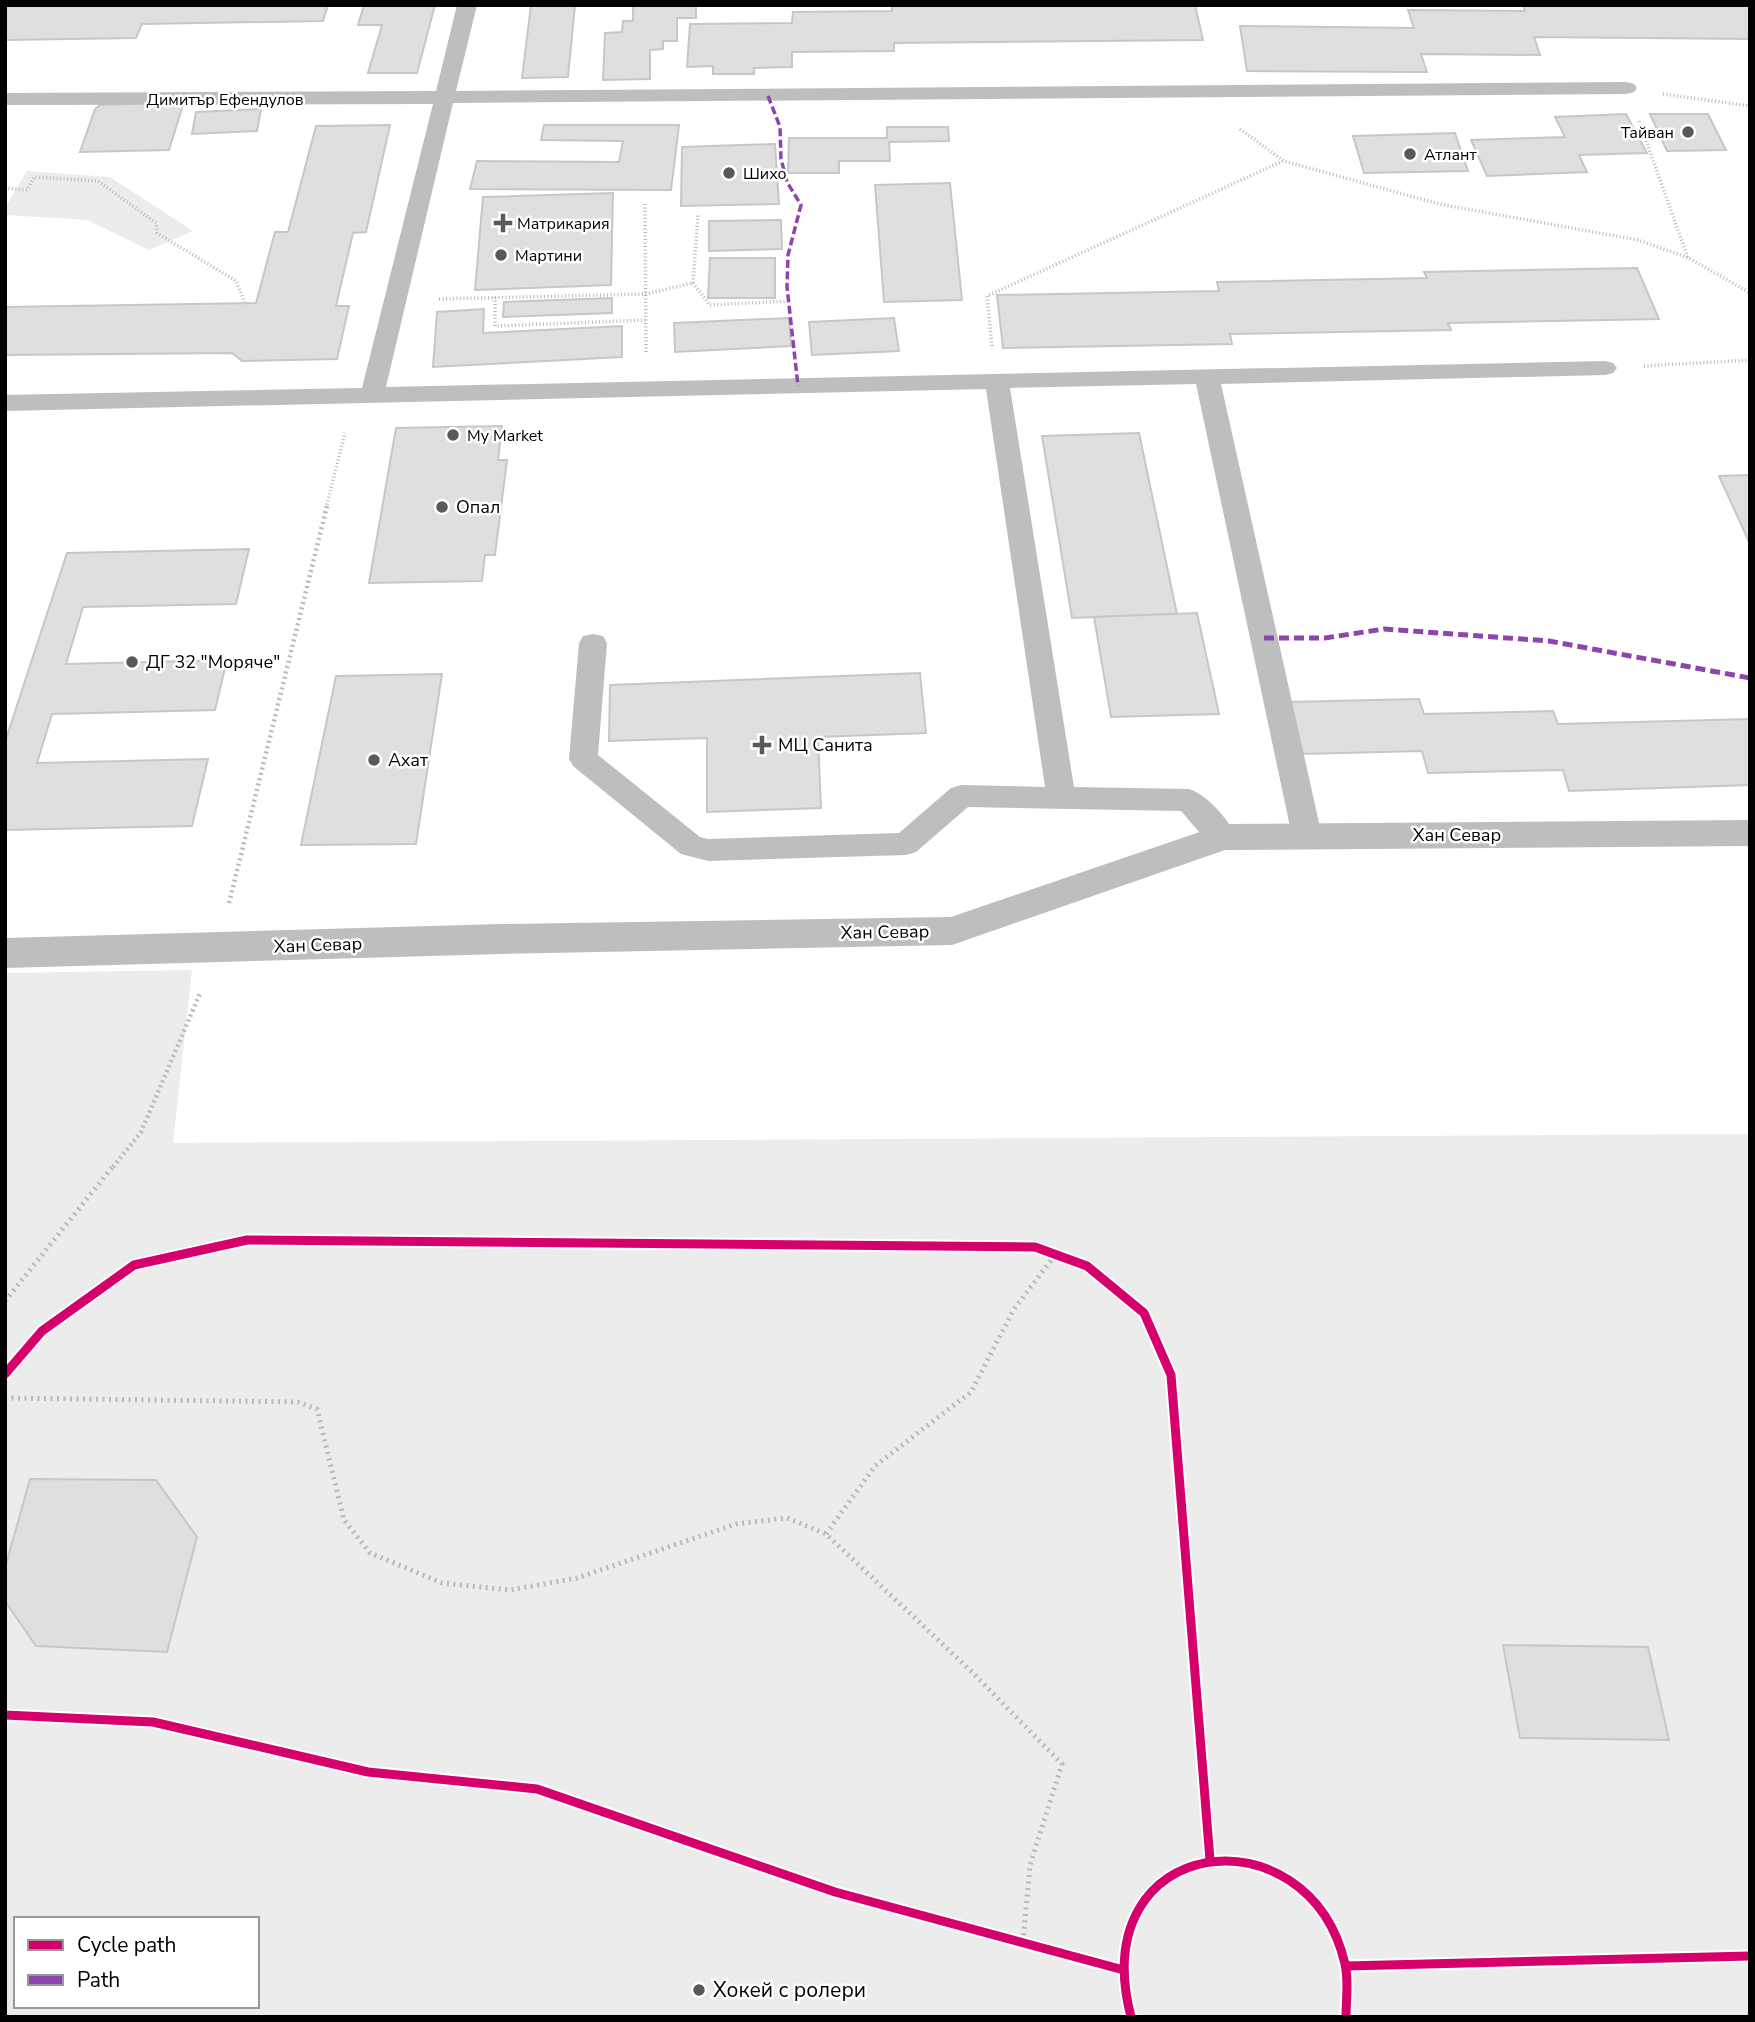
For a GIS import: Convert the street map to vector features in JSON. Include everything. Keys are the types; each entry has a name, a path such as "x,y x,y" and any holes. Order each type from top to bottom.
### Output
{"street":[{"name":"Хан Севар","path":"5,953 501,939 952,931 1223,837 1750,833"}],"lane":[{"path":"372,395 467,5"},
{"name":"Димитър Ефендулов","path":"5,99 1206,93 1627,88"},
{"path":"5,403 1605,368"},
{"path":"1208,377 1307,836"},
{"path":"997,382 1061,798"},
{"path":"593,643 583,760 691,846 708,850 906,844 961,796 1189,800 1223,837"}],"path":[{"path":"1689,258 1627,88 1750,106"},
{"path":"1206,93 1228,120 1284,161 1388,193 1638,240 1689,258 1750,293"},
{"path":"997,382 986,296 1284,161"},
{"path":"5,188 27,190 34,177 98,181 156,223 157,233 236,281 245,303"},
{"path":"645,204 647,389"},
{"path":"698,215 693,284 710,305 788,301"},
{"path":"395,300 646,293 693,284"},
{"path":"495,297 495,326 646,320"},
{"path":"1605,368 1750,360"},
{"path":"5,1301 141,1132 218,949 343,436 372,395"},
{"path":"1045,1251 1066,1258"},
{"path":"825,1534 875,1466 971,1392 1014,1309 1056,1254"},
{"path":"5,1398 298,1402 317,1409 344,1520 370,1553 442,1583 510,1590 577,1578 736,1524 787,1518 825,1534 972,1672 1062,1764 1030,1865 1023,1942"},
{"path":"1009,1938 1035,1945"}],"shaded area":[{"path":"27,171 110,177 193,231 149,250 87,220 5,215 5,208"},
{"path":"192,970 173,1143 1750,1134 1750,2017 5,2017 5,973"}],"building":[{"path":"5,5 328,5 323,21 142,24 136,38 5,40"},
{"path":"364,5 435,5 417,73 368,73 382,25 358,25"},
{"path":"531,5 575,5 568,77 522,78"},
{"path":"633,5 696,5 696,18 677,18 677,41 663,41 663,49 650,50 650,79 603,80 605,33 622,32 623,21 633,21"},
{"path":"892,5 1195,5 1203,40 894,43 894,51 792,52 792,67 754,68 754,74 713,74 713,66 687,67 690,24 792,23 793,12 892,11"},
{"path":"1523,5 1750,5 1750,39 1534,37 1540,55 1421,54 1427,72 1247,71 1240,26 1414,28 1408,10 1525,11"},
{"path":"184,102 169,150 80,152 95,109 100,105"},
{"path":"261,109 257,131 192,134 196,112"},
{"path":"1626,114 1647,153 1579,155 1587,172 1487,176 1471,140 1565,137 1555,117"},
{"name":"Тайван","path":"1650,114 1708,114 1726,150 1667,151"},
{"path":"390,125 366,232 353,233 336,306 349,306 337,359 242,361 232,353 5,355 5,307 256,303 275,232 288,232 316,126"},
{"path":"544,125 679,125 671,190 470,189 477,161 619,162 623,141 541,140"},
{"path":"887,127 948,127 949,141 889,142 890,161 839,161 839,173 788,173 789,138 887,138"},
{"name":"Атлант","path":"1455,133 1468,171 1364,173 1353,136"},
{"name":"Шихо","path":"775,144 779,204 681,206 682,147"},
{"path":"950,183 962,300 884,302 875,185"},
{"path":"613,193 611,285 475,290 483,197"},
{"path":"781,220 782,249 709,251 709,221"},
{"path":"710,258 775,258 775,298 708,298"},
{"path":"1637,268 1659,319 1448,323 1451,330 1230,334 1232,344 1003,348 997,295 1219,291 1217,282 1427,278 1424,272"},
{"path":"612,298 612,313 503,317 504,302"},
{"path":"484,309 483,333 622,326 622,357 433,367 437,312"},
{"path":"789,318 791,346 675,352 674,323"},
{"path":"894,318 899,351 812,355 809,322"},
{"name":"Опал","path":"502,426 498,460 507,460 495,555 485,555 482,581 369,583 396,428"},
{"path":"1139,433 1177,614 1072,618 1042,436"},
{"path":"1750,475 1750,544 1719,476"},
{"path":"249,549 236,604 83,607 66,664 227,660 215,710 52,714 37,763 208,759 192,826 5,830 5,742 67,553"},
{"path":"1197,613 1219,714 1111,717 1094,617"},
{"name":"МЦ Санита","path":"920,673 926,733 818,737 821,808 707,812 707,738 609,741 610,685"},
{"name":"Ахат","path":"442,674 416,844 301,845 336,676"},
{"path":"1419,699 1424,714 1553,711 1558,724 1750,719 1750,785 1569,791 1563,770 1428,773 1422,751 1301,754 1289,702"},
{"path":"30,1479 156,1480 197,1537 167,1652 36,1646 5,1601 5,1568"},
{"path":"1503,1645 1648,1647 1669,1740 1520,1738"}],"marked path":[{"path":"768,96 780,127 781,159 787,182 801,205 788,255 787,287 798,386"},
{"path":"1264,638 1325,638 1384,629 1549,641 1750,678"}],"cycle path":[{"path":"5,1374 42,1331 134,1265 247,1240 1035,1247 1087,1266 1144,1313 1171,1375 1210,1860"},
{"path":"5,1715 153,1722 368,1772 537,1789 835,1892 1120,1969"},
{"path":"1131,2017 1124,1989 1123,1960 1127,1934 1138,1909 1154,1889 1175,1873 1201,1863 1231,1861 1257,1865 1282,1875 1310,1899 1323,1915 1339,1943 1345,1964 1346,2017"},
{"path":"1346,1966 1750,1956"}],"place":[{"name":"Тайван","path":"1688,132"},
{"name":"Атлант","path":"1410,154"},
{"name":"Шихо","path":"729,173"},
{"name":"Матрикария","path":"503,223"},
{"name":"Мартини","path":"501,255"},
{"name":"My Market","path":"453,435"},
{"name":"Опал","path":"442,507"},
{"name":"ДГ 32 \"Моряче\"","path":"132,662"},
{"name":"МЦ Санита","path":"762,745"},
{"name":"Ахат","path":"374,760"},
{"name":"Хокей с ролери","path":"699,1990"}]}
